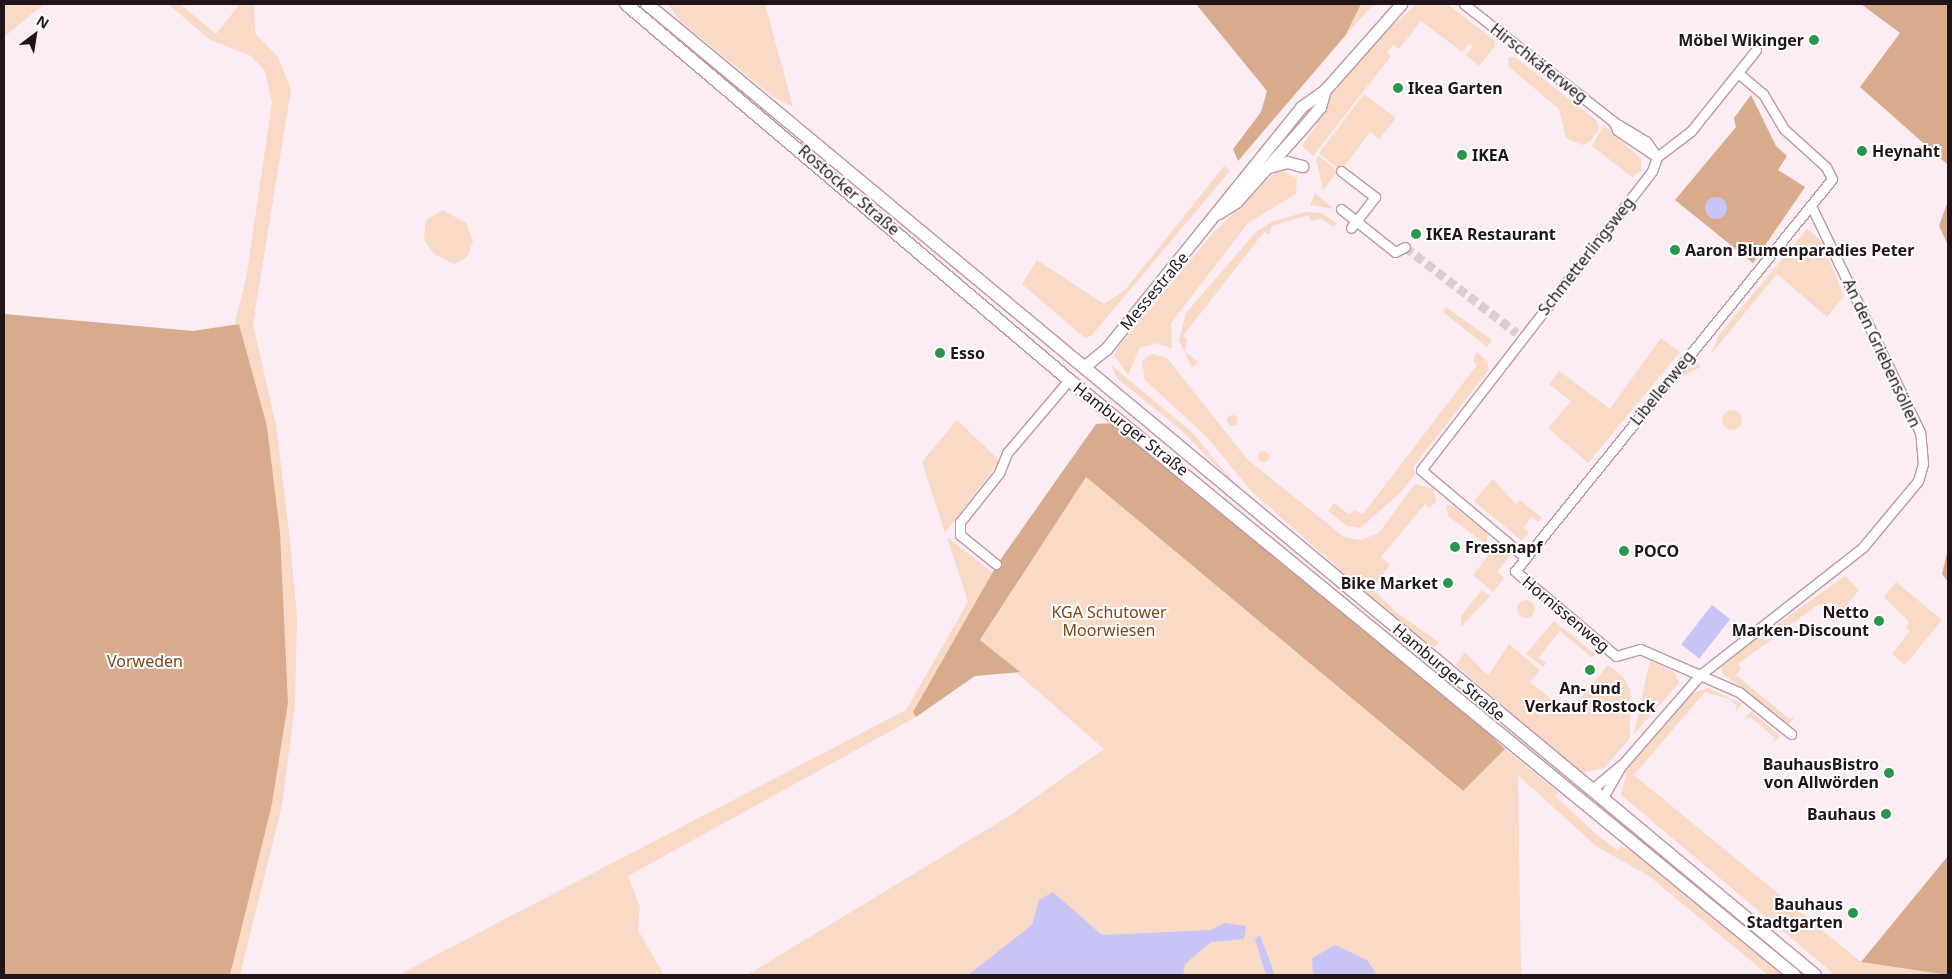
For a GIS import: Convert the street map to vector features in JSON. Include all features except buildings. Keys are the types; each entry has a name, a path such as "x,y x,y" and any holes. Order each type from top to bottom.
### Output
{"main road":[{"name":"Rostocker Straße","path":"626,4 1069,380"},
{"name":"Rostocker Straße","path":"647,4 1086,365"},
{"name":"Messestraße","path":"1219,213 1226,195 1301,107 1325,90 1401,4"},
{"name":"Messestraße","path":"1086,365 1106,349 1219,213 1236,202 1320,107 1325,90"},
{"path":"1264,169 1287,162 1302,166"},
{"path":"1069,380 1086,365"},
{"name":"Hamburger Straße","path":"1086,365 1591,790 1815,975"},
{"name":"Hamburger Straße","path":"1069,380 1592,812 1794,975"},
{"name":"An den Griebensöllen","path":"1581,802 1591,790"},
{"name":"An den Griebensöllen","path":"1592,812 1602,799"}],"street":[{"name":"Hirschkäferweg","path":"1464,4 1614,122 1617,130 1657,157"},
{"name":"Schmetterlingsweg","path":"1421,470 1652,171 1657,157 1691,131 1756,50"},
{"path":"1738,73 1763,94 1784,129 1831,174 1830,183 1811,206"},
{"path":"1341,170 1375,197 1354,224"},
{"name":"Libellenweg","path":"1515,571 1811,206"},
{"name":"An den Griebensöllen","path":"1591,790 1621,766 1700,675 1863,547 1910,494 1923,464 1920,432 1811,206"},
{"path":"1341,210 1354,224 1395,252 1405,247"},
{"path":"996,564 960,535 960,522 999,473 1006,453 1069,380"},
{"name":"Hornissenweg","path":"1421,470 1526,558"},
{"name":"Hornissenweg","path":"1515,571 1616,656 1640,649 1700,675"},
{"path":"1700,675 1739,692 1791,734"},
{"name":"An den Griebensöllen","path":"1602,799 1621,766"}],"green space":[{"path":"4,4 44,4 4,37"},
{"path":"168,4 180,4 216,34 240,4 254,4 255,33 278,57 291,89 253,324 276,425 289,531 297,616 295,705 282,805 240,975 230,975 272,804 288,703 280,532 267,426 239,324 235,323 246,279 272,103 265,71 251,56 209,39"},
{"path":"668,4 765,4 793,107 772,96 681,22"},
{"path":"1196,4 1361,4 1345,36 1238,161 1233,149 1261,112 1267,91"},
{"path":"1361,4 1374,4 1345,36 1355,15"},
{"path":"1417,4 1447,4 1494,40 1495,46 1479,66 1466,55 1473,47 1469,44 1462,52 1421,21 1399,49 1393,45 1387,52 1391,56 1313,156 1302,146 1317,124 1312,120 1375,41"},
{"path":"1861,4 1948,4 1948,165 1860,87 1900,33"},
{"path":"1509,57 1515,57 1597,121 1599,128 1591,141 1582,145 1566,138 1559,109 1508,66"},
{"path":"1364,94 1396,118 1379,139 1370,132 1341,171 1319,153"},
{"path":"1751,95 1776,146 1787,156 1778,170 1805,187 1753,263 1675,200 1736,127 1734,118"},
{"path":"1604,125 1641,159 1641,170 1632,177 1592,146"},
{"path":"1319,156 1338,171 1323,190 1316,159"},
{"path":"1224,166 1230,171 1092,335 1085,338 1022,284 1037,260 1104,304 1125,290"},
{"path":"1279,169 1297,178 1296,194 1248,223 1171,323 1172,349 1157,343 1140,348 1128,375 1114,355 1118,348 1212,234"},
{"path":"1315,193 1334,209 1310,205"},
{"path":"1948,201 1948,245 1939,226"},
{"path":"443,210 466,223 473,241 467,257 454,264 434,254 424,240 426,220"},
{"path":"1306,212 1321,213 1337,223 1333,227 1322,219 1311,221 1308,215 1272,226 1269,235 1264,232 1183,336 1187,340 1185,352 1198,362 1192,368 1179,340 1186,313 1256,232 1271,222"},
{"path":"1807,229 1821,240 1844,296 1827,317 1777,274 1711,354 1719,335"},
{"path":"1446,307 1492,340 1487,347 1443,312"},
{"name":"Vorweden","path":"4,314 193,331 239,324 267,426 280,532 288,703 272,804 230,975 4,975"},
{"path":"1661,338 1680,352 1588,463 1548,428 1571,401 1549,384 1559,371 1610,409"},
{"path":"1477,352 1488,362 1488,371 1413,467 1415,474 1400,493 1360,528 1347,526 1328,511 1334,503 1350,515 1354,510 1363,514 1477,365 1473,361"},
{"path":"1152,354 1167,358 1247,459 1344,537 1361,540 1379,533 1415,484 1434,489 1436,501 1430,508 1425,504 1381,557 1390,565 1372,588 1397,613 1439,642 1435,647 1416,637 1251,491 1208,438 1145,380 1142,361"},
{"path":"1697,361 1700,367 1673,381 1670,375"},
{"path":"1111,365 1192,432 1239,489 1182,431 1117,378"},
{"path":"1732,410 1739,413 1742,420 1739,427 1732,430 1725,427 1722,420 1725,413"},
{"path":"1232,414 1238,420 1232,426 1226,420"},
{"path":"957,420 1000,461 945,533 922,462"},
{"path":"1115,423 1457,704 1505,749 1463,791 1086,477 980,640 1020,672 975,676 916,717 913,712 998,563 1096,424"},
{"path":"1261,451 1265,451 1268,456 1267,460 1261,461 1258,458 1258,454"},
{"name":"KGA Schutower Moorwiesen","path":"1086,477 1462,791 1505,749 1558,792 1555,796 1596,834 1617,850 1621,846 1643,856 1784,975 1768,975 1649,876 1596,846 1518,775 1521,975 747,975 1009,816 1104,749 980,641"},
{"path":"1493,479 1516,504 1520,500 1542,518 1538,522 1532,517 1523,527 1529,533 1522,541 1474,501"},
{"path":"1446,505 1453,506 1487,533 1487,545 1448,516"},
{"path":"947,537 994,574 913,712 916,717 628,876 640,907 638,930 664,975 398,975 906,710 968,602"},
{"path":"1505,549 1511,554 1497,572 1504,578 1493,592 1473,575 1492,551"},
{"path":"1948,549 1948,582 1942,574"},
{"path":"1845,576 1859,590 1840,613 1831,602 1823,609 1819,604 1738,664 1741,669 1736,675 1789,719 1795,716 1788,726 1722,673 1722,667 1742,647 1762,636 1765,641 1770,638 1766,632"},
{"path":"1896,582 1942,620 1905,665 1892,654 1910,631 1906,627 1909,622 1884,597"},
{"path":"1482,590 1490,596 1461,627 1461,616"},
{"path":"1522,600 1530,600 1535,605 1533,616 1522,618 1517,613 1517,605"},
{"path":"1554,621 1595,654 1592,658 1560,631 1539,657 1546,663 1543,667 1526,654"},
{"path":"1509,644 1540,670 1530,682 1568,713 1608,665 1624,678 1630,691 1630,738 1604,768 1581,773 1456,665 1465,652 1488,676"},
{"path":"1650,660 1674,672 1679,683 1634,734"},
{"path":"1708,688 1742,704 1735,713 1737,706 1729,699 1705,692 1634,775 1861,962 1948,975 1835,975 1621,795 1628,767 1693,693"},
{"path":"1751,711 1780,736 1773,744 1774,737 1750,717 1744,720"},
{"path":"1948,856 1948,975 1861,962"}],"shaded area":[{"path":"1716,197 1724,200 1727,208 1724,216 1716,219 1708,216 1705,208 1708,200"},
{"path":"1712,605 1730,619 1699,659 1681,644"},
{"path":"1053,892 1102,935 1211,930 1224,923 1246,926 1244,939 1211,942 1185,964 1183,975 968,975 1032,925 1039,900"},
{"path":"1260,935 1275,975 1266,975 1255,939"},
{"path":"1335,945 1367,960 1377,975 1313,975 1312,958"}],"tunnel":[{"path":"1405,247 1517,333"}],"place":[{"name":"Möbel Wikinger","path":"1814,40"},
{"name":"Ikea Garten","path":"1398,88"},
{"name":"Heynaht","path":"1862,151"},
{"name":"IKEA","path":"1462,155"},
{"name":"IKEA Restaurant","path":"1416,234"},
{"name":"Aaron Blumenparadies Peter","path":"1675,250"},
{"name":"Esso","path":"940,353"},
{"name":"Fressnapf","path":"1455,547"},
{"name":"POCO","path":"1624,551"},
{"name":"Bike Market","path":"1448,583"},
{"name":"Netto Marken-Discount","path":"1879,621"},
{"name":"An- und Verkauf Rostock","path":"1590,670"},
{"name":"BauhausBistro von Allwörden","path":"1889,773"},
{"name":"Bauhaus","path":"1886,814"},
{"name":"Bauhaus Stadtgarten","path":"1853,913"}]}
